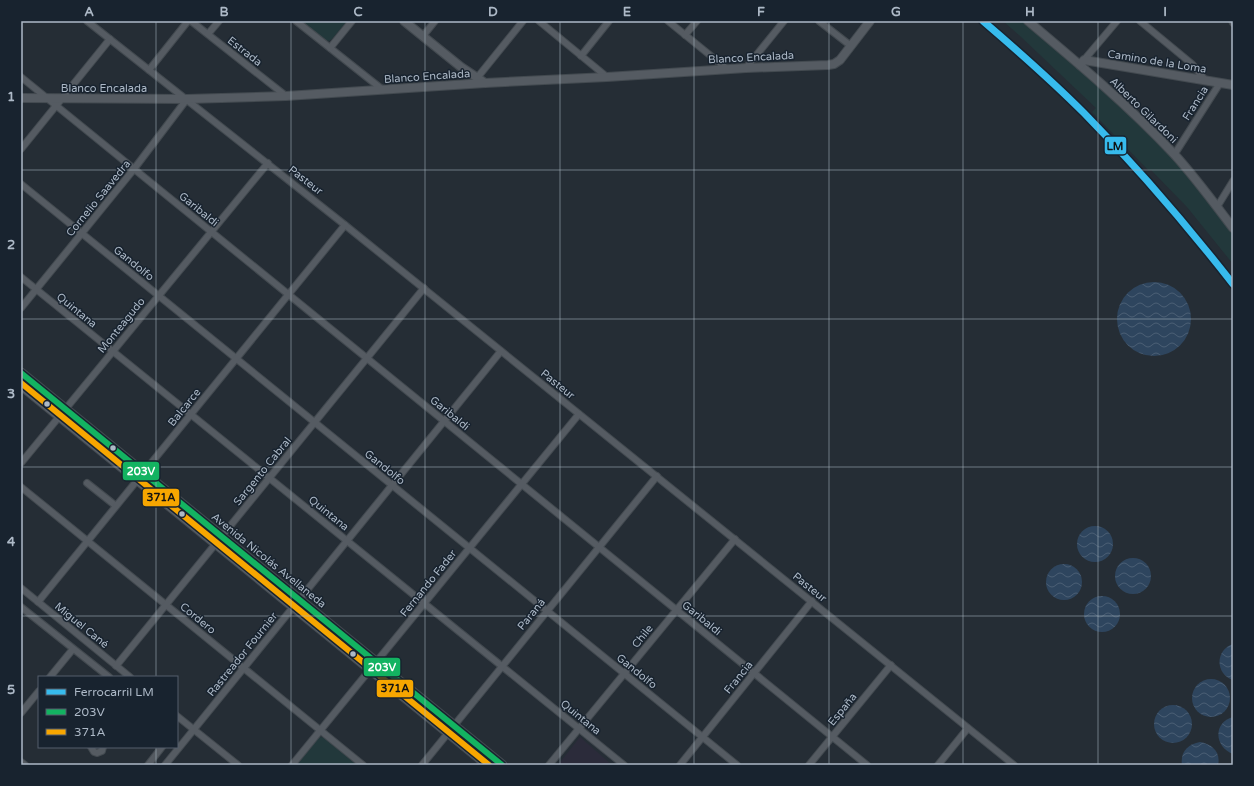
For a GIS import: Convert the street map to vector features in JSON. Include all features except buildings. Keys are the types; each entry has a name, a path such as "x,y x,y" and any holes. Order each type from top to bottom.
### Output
{"main road":[{"name":"Avenida Nicolás Avellaneda","path":"21,374 62,413"},
{"name":"Avenida Nicolás Avellaneda","path":"21,385 62,413 451,729 502,765"},
{"name":"Avenida Nicolás Avellaneda","path":"451,729 488,765"}],"street":[{"name":"Pasteur","path":"87,21 346,225 1014,765"},
{"path":"149,70 188,21"},
{"name":"Estrada","path":"191,21 286,96"},
{"path":"208,34 218,21"},
{"path":"296,21 383,90"},
{"path":"330,48 352,21"},
{"path":"404,21 461,67 485,83"},
{"path":"423,36 435,21"},
{"path":"477,78 523,21"},
{"path":"539,21 607,77"},
{"path":"581,56 609,21"},
{"path":"668,21 727,69"},
{"path":"685,35 697,21"},
{"path":"746,68 784,21"},
{"path":"819,21 851,46 870,21"},
{"path":"1082,62 1117,21"},
{"path":"1140,21 1192,64 1206,80"},
{"name":"Alberto Gilardoni","path":"1030,22 1082,62 1123,103 1174,155 1233,228"},
{"path":"21,149 110,39"},
{"name":"Blanco Encalada","path":"21,98 187,99 286,96 485,83 834,64 840,60 851,46"},
{"name":"Camino de la Loma","path":"1082,62 1233,84"},
{"name":"Garibaldi","path":"21,78 867,765"},
{"name":"Francia","path":"1174,155 1220,83"},
{"name":"Cornelio Saavedra","path":"21,308 134,169 187,99"},
{"name":"Monteagudo","path":"21,463 268,163"},
{"path":"1217,207 1233,181"},
{"name":"Gandolfo","path":"21,184 737,765"},
{"name":"Balcarce","path":"38,602 346,225"},
{"name":"Quintana","path":"21,277 624,765"},
{"name":"Sargento Cabral","path":"116,666 424,288"},
{"name":"Rastreador Fournier","path":"165,765 501,351"},
{"name":"Fernando Fader","path":"292,765 579,414"},
{"name":"Paraná","path":"422,765 656,476"},
{"path":"87,483 116,506"},
{"name":"Cordero","path":"21,487 363,765"},
{"name":"Chile","path":"549,765 735,539"},
{"name":"Miguel Cané","path":"21,588 129,676"},
{"name":"Francia","path":"680,765 812,601"},
{"path":"21,607 108,676"},
{"path":"51,676 73,649"},
{"name":"España","path":"809,765 891,665"},
{"path":"21,713 38,695"},
{"path":"178,717 238,765"},
{"path":"938,765 968,728"},
{"path":"92,748 94,752 97,753 102,751 103,748"},
{"path":"148,765 161,748"},
{"path":"21,762 25,765"}],"shaded area":[{"path":"580,737 612,765 558,765"}],"green space":[{"path":"301,21 347,21 329,41"},
{"path":"1003,21 1024,21 1078,67 1128,113 1173,159 1233,234 1233,264 1187,207 1151,170 1149,171 1092,112 1096,108"},
{"path":"321,737 357,765 297,765 318,738"}],"water":[{"path":"1154,282 1168,285 1180,293 1188,305 1191,319 1188,333 1180,345 1168,353 1154,356 1140,353 1128,345 1120,333 1117,319 1120,305 1128,293 1140,285"},
{"path":"1099,526 1108,531 1112,537 1112,551 1108,557 1099,562 1091,562 1082,557 1078,551 1077,540 1082,531 1088,527"},
{"path":"1137,558 1146,563 1150,569 1150,583 1146,589 1137,594 1129,594 1120,589 1116,583 1115,572 1120,563 1126,559"},
{"path":"1068,564 1077,569 1081,575 1081,589 1077,595 1068,600 1060,600 1051,595 1047,589 1046,578 1051,569 1057,565"},
{"path":"1106,596 1115,601 1119,607 1119,621 1115,627 1106,632 1098,632 1089,627 1085,621 1084,610 1089,601 1095,597"},
{"path":"1233,644 1233,680 1227,677 1220,668 1220,656 1227,647"},
{"path":"1211,679 1224,685 1230,698 1224,711 1211,717 1198,711 1192,698 1198,685"},
{"path":"1173,705 1186,711 1192,724 1186,737 1173,743 1160,737 1154,724 1160,711"},
{"path":"1233,717 1233,754 1222,746 1218,735 1222,724 1226,720"},
{"path":"1200,742 1215,749 1219,760 1218,765 1182,765 1182,756 1186,749"}],"rail line":[{"name":"LM","path":"983,21 1047,78 1104,133 1161,196 1233,284"}],"transit line":[{"name":"203V","path":"21,373 502,765"},
{"name":"371A","path":"21,383 489,765"}]}
